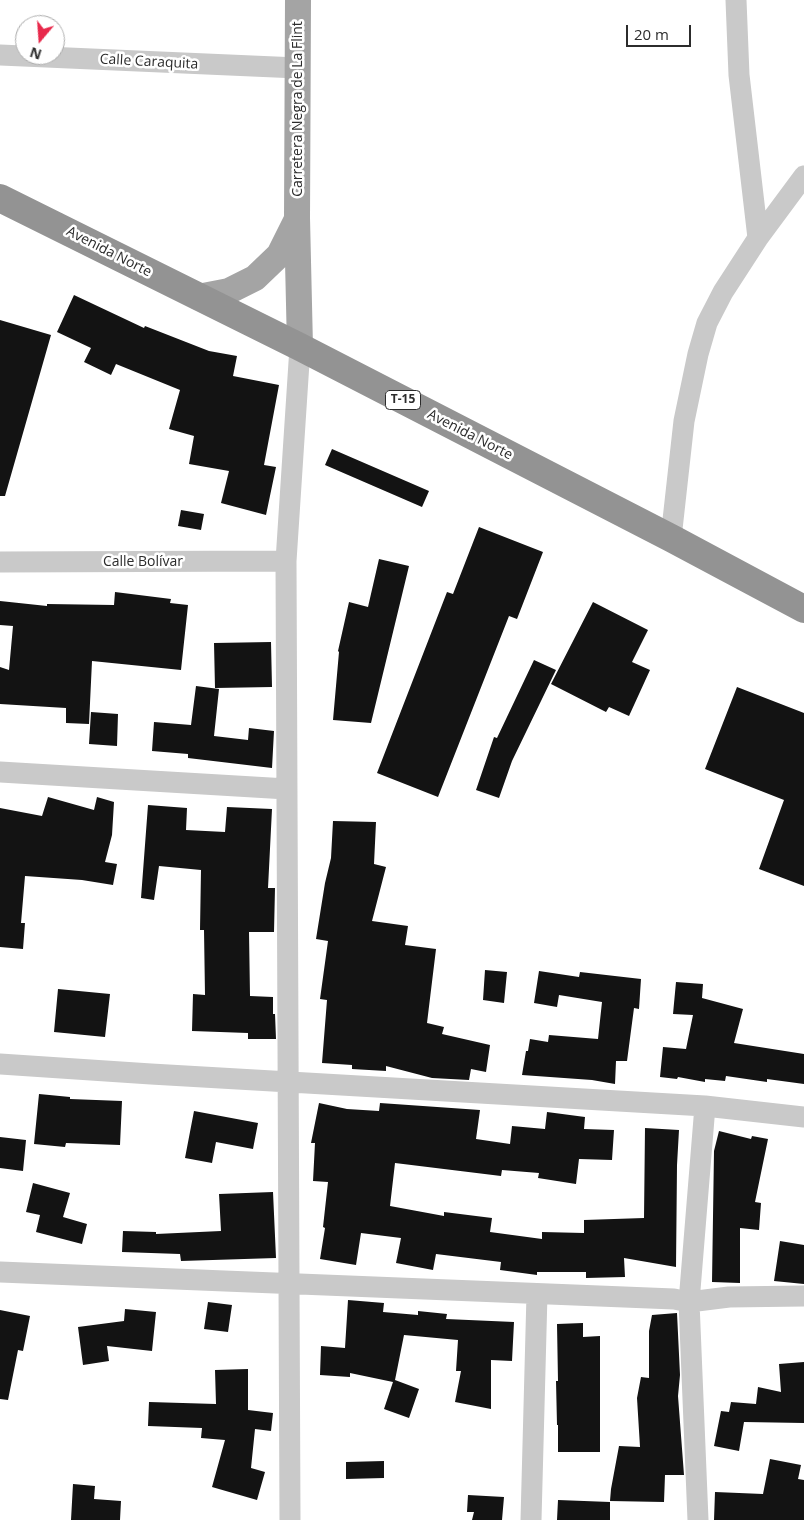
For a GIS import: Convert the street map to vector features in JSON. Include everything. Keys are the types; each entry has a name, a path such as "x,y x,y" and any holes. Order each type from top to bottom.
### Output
{"highway":[{"name":"Avenida Norte","path":"0,198 300,347 671,538 804,609"}],"main road":[{"name":"Carretera Negra de La Flint","path":"298,0 297,218 300,347"},
{"name":"Carretera Negra de La Flint","path":"198,297 229,291 255,278 279,255 297,218"}],"street":[{"path":"736,0 739,75 758,238"},
{"name":"Calle Caraquita","path":"0,55 298,68"},
{"path":"671,538 684,421 698,354 707,323 723,292 758,238 804,176"},
{"path":"290,1520 286,561 300,347"},
{"name":"Calle Bolívar","path":"0,562 286,561"},
{"path":"0,772 288,789"},
{"path":"0,1064 704,1106 804,1117"},
{"path":"698,1520 689,1302 704,1106"},
{"path":"0,1272 674,1299 689,1302 730,1297 804,1296"},
{"path":"531,1520 537,1294"}],"building":[{"path":"74,295 144,328 145,326 209,351 237,356 233,376 279,385 264,465 276,467 266,515 221,503 229,471 189,464 194,436 169,429 180,390 116,364 111,375 84,362 91,348 57,332"},
{"path":"0,320 51,335 5,496 0,496"},
{"path":"332,449 429,491 422,507 325,465"},
{"path":"181,510 204,514 201,530 178,526"},
{"path":"479,527 543,552 517,619 509,616 438,797 377,773 447,592 453,594"},
{"path":"379,559 409,566 371,723 333,720 338,651 349,602 368,607"},
{"path":"115,592 171,599 170,603 188,605 181,670 92,661 89,724 66,723 66,708 0,704 0,667 9,670 13,626 0,625 0,601 47,606 47,604 114,605"},
{"path":"593,602 648,630 632,662 650,670 629,716 609,707 606,712 551,684"},
{"path":"271,642 272,687 215,688 214,643"},
{"path":"534,660 556,670 512,761 499,798 476,790 494,737 497,738"},
{"path":"196,686 219,689 214,736 248,740 249,728 274,731 272,768 188,758 188,754 152,751 154,722 191,725"},
{"path":"737,687 804,713 804,886 759,869 784,800 705,769"},
{"path":"91,712 118,714 117,746 89,744"},
{"path":"48,797 94,810 97,797 114,802 112,835 105,862 117,864 113,885 82,880 25,876 21,923 25,923 23,949 0,947 0,808 42,816"},
{"path":"148,805 187,808 186,830 225,832 227,807 272,809 268,888 275,888 274,932 249,932 250,996 273,997 276,1039 248,1039 248,1033 192,1031 193,994 205,995 204,930 200,930 201,870 159,866 154,900 141,898"},
{"path":"333,821 376,822 374,864 386,867 372,921 408,926 405,945 436,949 427,1023 444,1027 442,1034 490,1045 486,1072 471,1069 469,1080 432,1078 386,1066 386,1071 352,1069 352,1065 322,1063 327,1000 320,999 328,941 316,939 331,858"},
{"path":"485,970 507,972 504,1003 483,1000"},
{"path":"539,971 579,977 580,972 641,979 639,1009 634,1008 627,1061 616,1061 615,1084 592,1080 522,1075 530,1039 548,1042 549,1035 598,1039 602,1002 559,995 557,1007 534,1003"},
{"path":"676,982 703,984 702,998 743,1009 734,1043 804,1054 804,1084 767,1079 767,1082 726,1076 725,1081 705,1079 705,1082 678,1077 677,1079 660,1077 663,1047 686,1049 693,1015 673,1014"},
{"path":"58,989 110,994 105,1037 54,1032"},
{"path":"39,1094 70,1097 70,1099 122,1101 120,1145 66,1143 65,1147 34,1144"},
{"path":"319,1103 347,1109 379,1111 380,1103 480,1110 476,1139 510,1144 512,1126 545,1129 547,1112 585,1117 584,1129 614,1130 612,1160 579,1159 576,1184 538,1178 539,1173 502,1170 501,1176 395,1163 390,1206 444,1216 444,1212 492,1218 490,1232 542,1239 542,1232 584,1233 584,1220 644,1218 645,1128 679,1130 676,1267 624,1258 625,1277 586,1278 586,1272 537,1272 537,1275 500,1270 501,1262 436,1254 433,1270 396,1263 401,1238 361,1233 356,1265 320,1259 325,1228 323,1227 328,1182 313,1181 315,1143 311,1143"},
{"path":"194,1111 258,1123 253,1149 216,1142 212,1163 185,1158"},
{"path":"719,1131 751,1139 752,1136 768,1139 755,1202 761,1203 759,1230 740,1228 740,1283 712,1282 714,1151"},
{"path":"0,1137 26,1140 23,1171 0,1168"},
{"path":"33,1183 70,1193 63,1217 87,1224 82,1244 36,1232 40,1215 26,1212"},
{"path":"273,1192 276,1258 181,1261 180,1254 122,1252 123,1231 156,1232 156,1234 221,1231 219,1194"},
{"path":"780,1241 804,1245 804,1284 774,1281"},
{"path":"348,1300 384,1303 383,1312 418,1315 418,1311 447,1314 446,1319 514,1322 512,1361 491,1360 491,1409 455,1402 461,1371 456,1371 458,1340 404,1335 395,1380 419,1389 409,1418 384,1409 393,1382 350,1373 350,1377 320,1375 321,1346 345,1348"},
{"path":"208,1302 232,1305 228,1332 204,1329"},
{"path":"125,1309 156,1312 152,1351 107,1346 109,1361 83,1365 78,1327 124,1321"},
{"path":"0,1310 30,1316 23,1351 18,1350 8,1400 0,1399"},
{"path":"677,1313 680,1375 678,1396 684,1475 665,1475 664,1502 610,1501 619,1446 640,1447 637,1398 641,1377 649,1378 649,1331 652,1315"},
{"path":"583,1323 583,1337 600,1336 600,1452 558,1452 557,1324"},
{"path":"804,1362 804,1423 744,1422 739,1451 714,1446 721,1411 729,1412 731,1402 756,1404 758,1387 781,1392 779,1364"},
{"path":"248,1369 248,1410 273,1413 271,1431 255,1429 251,1468 265,1472 257,1500 212,1487 225,1440 201,1438 202,1428 148,1426 149,1402 216,1404 215,1370"},
{"path":"770,1459 801,1465 798,1479 804,1480 804,1520 714,1520 715,1492 763,1494"},
{"path":"384,1461 384,1478 346,1479 346,1462"},
{"path":"73,1484 95,1486 94,1499 121,1501 120,1520 71,1520"},
{"path":"468,1495 504,1497 502,1520 472,1520 474,1512 467,1512"},
{"path":"558,1500 610,1502 610,1520 557,1520"}]}
